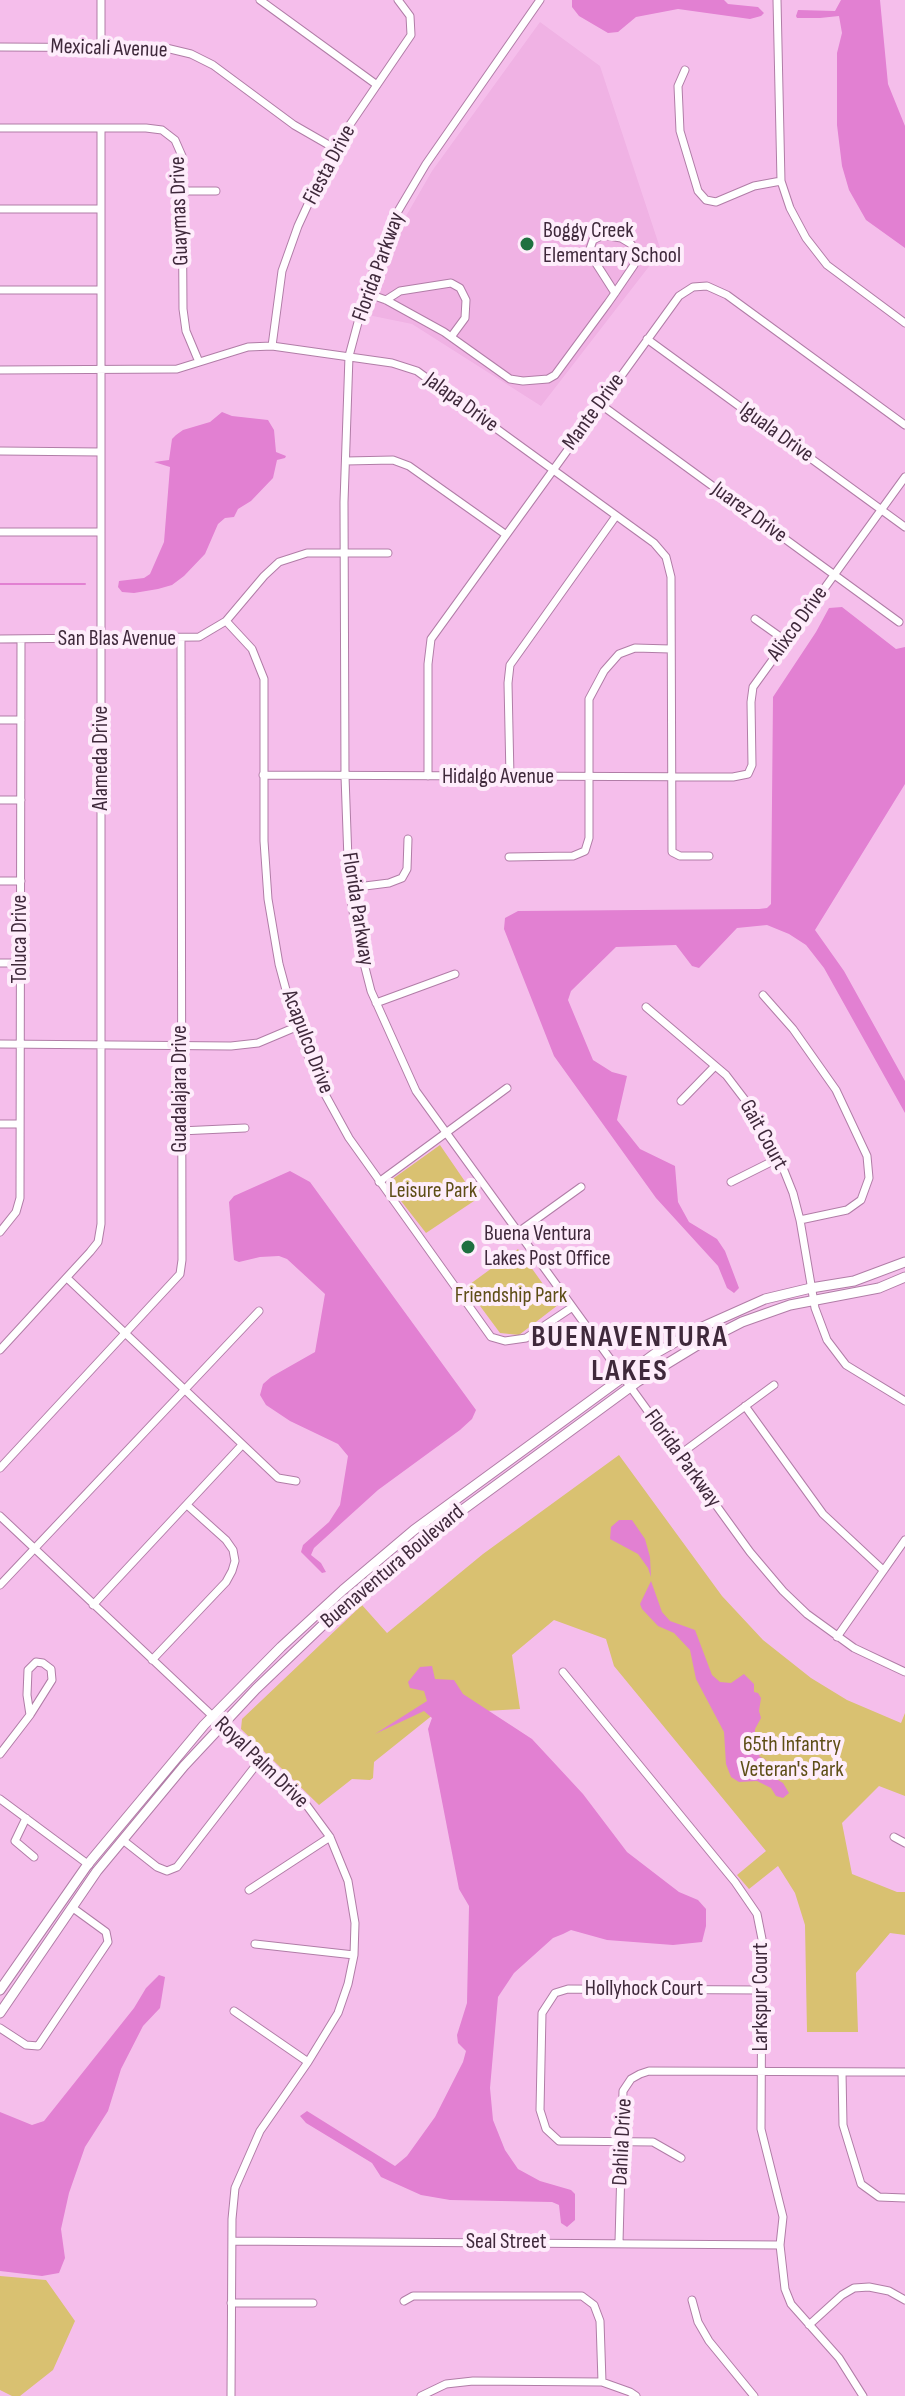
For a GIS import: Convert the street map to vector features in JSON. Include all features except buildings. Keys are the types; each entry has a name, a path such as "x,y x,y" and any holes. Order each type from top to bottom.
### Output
{"main road":[{"name":"Buenaventura Boulevard","path":"0,1990 88,1864 212,1716 281,1647 414,1530 656,1353 765,1299 875,1276 905,1262"},
{"name":"Buenaventura Boulevard","path":"0,2013 97,1871 222,1725 349,1600 416,1544 660,1366 742,1322 790,1305 879,1288 905,1277"}],"street":[{"path":"101,0 101,47"},
{"path":"260,0 377,85"},
{"name":"Fiesta Drive","path":"272,346 282,271 298,226 334,148 411,35 410,16 398,0"},
{"name":"Florida Parkway","path":"539,0 426,164 394,218 366,293 349,356 345,776 349,888 358,940 376,1003 416,1091 750,1552 807,1614 837,1637 905,1672"},
{"path":"777,0 781,181 790,208 800,228 827,265 905,323"},
{"name":"Mexicali Avenue","path":"0,47 166,48 191,54 213,65 294,125 334,148"},
{"path":"685,70 678,86 680,131 698,191 706,200 716,202 754,186 781,181"},
{"name":"Guaymas Drive","path":"0,128 162,130 175,140 182,156 183,309 186,331 199,362"},
{"name":"Alameda Drive","path":"0,1350 98,1242 101,1224 101,128"},
{"path":"183,191 216,191"},
{"path":"0,209 101,209"},
{"path":"366,293 386,300 451,337 510,379 523,381 548,379 555,375 615,293 634,265 636,251 631,244 621,238 603,235 593,240 590,249 615,293"},
{"path":"386,300 400,291 451,283 460,288 466,300 465,318 451,337"},
{"name":"Mante Drive","path":"428,776 428,664 431,639 679,296 693,287 707,286 727,295 905,425"},
{"path":"0,290 101,290"},
{"name":"Iguala Drive","path":"647,339 905,527"},
{"name":"Jalapa Drive","path":"0,370 177,369 248,347 272,346 392,363 417,371 654,543 666,557 671,577 672,852 680,856 709,856"},
{"name":"Juarez Drive","path":"600,404 899,622"},
{"path":"0,451 101,452"},
{"path":"346,461 393,460 409,466 505,534"},
{"name":"Alixco Drive","path":"733,777 748,774 752,765 753,687 905,477"},
{"path":"510,777 510,665 616,516"},
{"path":"0,532 101,532"},
{"name":"San Blas Avenue","path":"0,639 199,637 226,621 279,562 307,553 388,553"},
{"path":"755,619 786,641"},
{"name":"Acapulco Drive","path":"226,621 252,649 264,679 263,775 268,899 279,964 296,1027 321,1087 349,1138 491,1337 505,1341 526,1338 571,1308"},
{"name":"Toluca Drive","path":"0,1232 16,1212 20,1198 21,639"},
{"name":"Guadalajara Drive","path":"0,1468 180,1274 181,639"},
{"path":"509,857 573,856 585,851 589,838 589,699 604,671 619,654 635,648 670,649"},
{"path":"0,720 21,720"},
{"name":"Hidalgo Avenue","path":"263,775 733,777"},
{"path":"0,800 21,800"},
{"path":"349,888 389,883 402,878 407,869 408,839"},
{"path":"0,881 21,881"},
{"path":"0,963 19,963"},
{"path":"376,1003 455,974"},
{"path":"763,995 793,1029 836,1090 867,1156 869,1178 861,1200 847,1210 800,1220"},
{"name":"Gait Court","path":"646,1007 715,1066 755,1113 779,1158 800,1220 811,1288 827,1340 846,1365 905,1401"},
{"path":"0,1044 180,1046 258,1043 296,1027"},
{"path":"681,1101 715,1066"},
{"path":"379,1182 507,1088"},
{"path":"0,1124 19,1124"},
{"path":"180,1131 245,1128"},
{"path":"731,1182 779,1158"},
{"path":"517,1233 581,1187"},
{"path":"67,1278 278,1478 296,1481"},
{"path":"0,1585 259,1311"},
{"path":"679,1455 774,1385"},
{"path":"745,1406 823,1514 883,1570"},
{"path":"93,1605 242,1445"},
{"path":"152,1660 226,1582 235,1561 233,1550 226,1540 187,1505"},
{"name":"Royal Palm Drive","path":"0,1516 305,1803 330,1837 341,1860 352,1900 354,1955 338,2013 260,2131 235,2188 231,2396"},
{"path":"837,1637 905,1540"},
{"path":"0,1754 30,1715 52,1680 51,1669 43,1663 36,1662 28,1670 30,1715"},
{"name":"Larkspur Court","path":"563,1672 735,1882 757,1914 762,1939 761,2129 783,2217 780,2245 785,2289 791,2304 839,2358 863,2396"},
{"path":"124,1841 157,1867 167,1871 177,1867 260,1760"},
{"path":"0,1799 97,1871"},
{"path":"26,1818 15,1841 34,1857"},
{"path":"249,1890 330,1837"},
{"path":"894,1837 905,1843"},
{"path":"0,2028 26,2045 38,2046 108,1942 106,1932 73,1908"},
{"path":"255,1944 354,1955"},
{"name":"Hollyhock Court","path":"621,2142 559,2141 546,2129 540,2110 541,2027 542,2013 555,1993 578,1988 762,1990"},
{"path":"234,2011 308,2062"},
{"name":"Dahlia Drive","path":"619,2242 623,2091 631,2079 649,2071 905,2072"},
{"path":"842,2072 843,2125 861,2184 879,2197 905,2198"},
{"path":"621,2142 653,2142 681,2158"},
{"name":"Seal Street","path":"232,2241 780,2245"},
{"path":"809,2325 854,2288 889,2291 905,2300"},
{"path":"404,2301 413,2296 582,2296 594,2305 600,2321 602,2382"},
{"path":"692,2300 698,2322 709,2341 754,2396"},
{"path":"231,2303 313,2303"},
{"path":"421,2396 446,2384 473,2381 602,2382 636,2396"}],"shaded area":[{"path":"572,0 724,0 728,4 758,7 764,13 750,19 678,9 636,17 618,32 608,33 579,16 572,7"},
{"path":"841,0 880,0 888,84 905,126 905,248 866,220 849,190 842,166 837,125 837,53 842,33 839,16 796,16 798,10 835,11"},
{"path":"540,22 600,66 661,251 541,406 412,324 368,315 402,223 432,171"},
{"path":"222,412 268,420 274,430 276,452 285,458 277,460 273,478 251,501 238,509 234,517 225,518 218,524 205,554 184,576 172,585 158,589 122,592 118,587 119,581 144,578 150,574 164,542 170,467 154,462 169,460 172,439 176,435 210,422"},
{"path":"842,607 896,649 905,647 905,784 815,930 844,971 905,1081 905,1113 824,968 806,945 767,925 737,928 699,968 692,966 676,945 616,947 571,991 568,1000 593,1060 612,1072 627,1076 617,1120 640,1149 675,1166 678,1202 689,1222 717,1239 725,1251 739,1288 734,1293 727,1288 718,1266 656,1198 554,1056 504,929 505,918 518,911 767,908 771,904 773,697 829,608"},
{"path":"290,1171 310,1182 476,1410 472,1419 460,1430 378,1490 314,1548 311,1555 321,1563 326,1572 322,1573 301,1552 303,1545 329,1522 340,1505 348,1456 338,1444 290,1421 266,1405 260,1395 263,1384 271,1377 315,1352 325,1294 287,1259 279,1256 239,1262 234,1260 229,1202 234,1196"},
{"path":"619,1520 632,1520 645,1539 651,1577 638,1554 610,1539 611,1527"},
{"path":"651,1581 662,1612 670,1621 695,1630 712,1675 720,1682 731,1683 744,1674 754,1684 754,1692 761,1698 761,1718 755,1729 755,1739 761,1753 759,1756 766,1760 773,1777 783,1783 789,1793 783,1798 757,1781 739,1782 731,1777 726,1764 724,1732 696,1679 690,1650 674,1633 658,1626 642,1609 640,1604"},
{"path":"432,1666 435,1679 454,1680 463,1694 532,1739 583,1794 627,1852 679,1892 698,1900 706,1909 702,1942 673,1945 607,1940 571,1930 553,1938 514,1973 498,1997 490,2088 493,2120 505,2150 518,2169 575,2194 575,2220 567,2227 561,2223 559,2205 552,2202 450,2200 421,2195 381,2177 372,2163 306,2123 300,2116 307,2111 395,2166 407,2156 435,2117 463,2062 466,2051 458,2043 457,2035 467,2003 469,1906 459,1889 428,1729 432,1718 424,1711 375,1734 427,1701 424,1691 410,1688 408,1682 420,1667"},
{"path":"159,1975 165,1977 160,2008 143,2026 121,2069 108,2111 85,2147 69,2193 61,2229 65,2258 59,2273 42,2276 0,2271 0,2112 32,2125 44,2121"}],"green space":[{"name":"Leisure Park","path":"440,1145 477,1199 426,1233 387,1183"},
{"name":"Friendship Park","path":"518,1249 558,1305 519,1335 500,1333 466,1287"},
{"name":"65th Infantry Veteran's Park","path":"619,1455 722,1596 763,1640 811,1678 847,1700 901,1723 905,1713 905,1796 879,1786 842,1823 852,1874 897,1892 905,1892 905,1935 890,1933 856,1973 858,2032 807,2032 805,1925 795,1893 778,1866 749,1889 737,1875 766,1851 614,1666 606,1639 554,1620 512,1655 520,1709 434,1714 374,1762 373,1778 352,1779 319,1805 241,1729 242,1719 362,1605 387,1633 483,1554"},
{"path":"0,2276 46,2280 75,2321 53,2370 20,2396 0,2390"}],"waterway":[{"path":"0,584 85,584"}],"place":[{"name":"Boggy Creek Elementary School","path":"527,244"},
{"name":"Buena Ventura Lakes Post Office","path":"468,1247"}],"district":[{"name":"BUENAVENTURA LAKES","path":"630,1355"}]}
